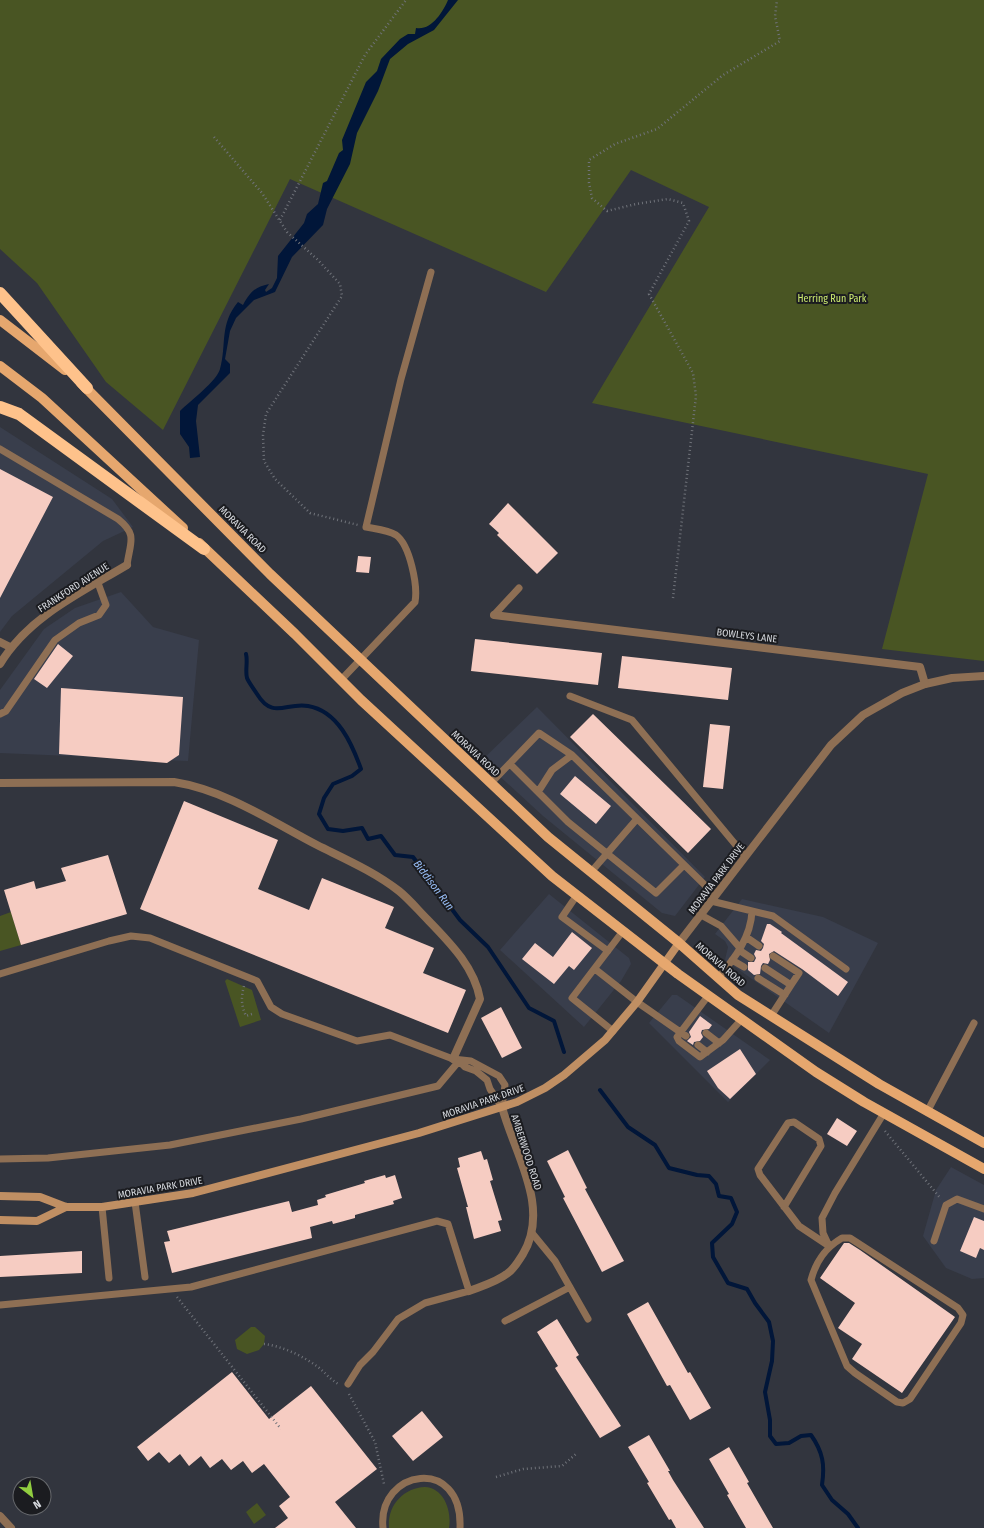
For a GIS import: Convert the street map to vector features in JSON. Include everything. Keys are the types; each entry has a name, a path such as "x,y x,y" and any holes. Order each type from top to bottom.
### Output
{"highway":[{"path":"0,293 87,388"},
{"path":"0,407 19,414 204,549"}],"main road":[{"name":"MORAVIA ROAD","path":"0,320 27,339 87,388 270,574 548,837 679,943 738,995 879,1084 984,1143"},
{"path":"0,366 42,398 204,549 462,794 552,876 708,996 816,1072 884,1113 984,1169"},
{"name":"MORAVIA PARK DRIVE","path":"0,1196 40,1197 66,1207 102,1207 192,1193 419,1133 524,1099 564,1075 606,1040 637,1002 679,943"},
{"name":"MORAVIA PARK DRIVE","path":"0,1220 37,1221 66,1207"}],"street":[{"name":"FRANKFORD AVENUE","path":"0,664 10,647 48,614 127,565"},
{"name":"BOWLEYS LANE","path":"494,615 920,667 925,684"},
{"path":"0,642 10,647"},
{"path":"925,684 952,678 984,676"},
{"name":"MORAVIA PARK DRIVE","path":"679,943 831,745 863,715 902,693 925,684"},
{"path":"0,783 174,782 194,785 227,797 378,877 407,898 445,938 463,959 478,989 480,999 456,1060"},
{"name":"AMBERWOOD ROAD","path":"469,1291 508,1273 522,1255 532,1233 533,1208 530,1189 508,1129 502,1107"},
{"path":"0,1516 11,1528"}],"lane":[{"path":"341,680 415,602 416,585 404,543 391,532 366,527 400,379 431,272"},
{"path":"0,448 118,519 129,528 132,535 127,565"},
{"path":"0,714 6,711 55,640 79,623 99,615 106,605 98,583"},
{"path":"494,615 519,588"},
{"path":"570,696 632,720 745,856"},
{"path":"491,783 540,734 572,755 684,866 713,898 752,911 774,916 846,969"},
{"path":"538,792 552,770 572,755"},
{"path":"510,764 568,822 656,893 684,866"},
{"path":"591,872 636,820"},
{"path":"577,895 562,917 608,951"},
{"path":"718,978 740,949 752,922 752,911"},
{"path":"701,914 721,926 740,949 751,958"},
{"path":"613,1031 572,998 623,932"},
{"path":"0,974 109,941 131,936 150,938 248,977 259,983 271,1007 282,1014 357,1041 390,1035 456,1060 471,1061 500,1076 505,1085 502,1107"},
{"path":"746,937 759,946"},
{"path":"771,1016 799,973 773,956"},
{"path":"732,960 744,967"},
{"path":"765,968 791,985"},
{"path":"595,969 637,1002 683,1034"},
{"path":"758,978 785,995"},
{"path":"708,996 683,1034 677,1037 679,1041 700,1057 719,1043 741,1020"},
{"path":"927,1112 974,1023"},
{"path":"706,1033 719,1043"},
{"path":"698,1045 707,1052"},
{"path":"456,1060 465,1067 476,1071 487,1080 490,1089 502,1107"},
{"path":"0,1159 48,1158 170,1145 301,1119 438,1086 456,1060"},
{"path":"829,1246 823,1233 822,1218 835,1193 884,1113"},
{"path":"784,1207 821,1146 819,1139 794,1122 788,1123 758,1169 760,1175 784,1207 799,1226 829,1246"},
{"path":"934,1241 946,1205 957,1199 984,1209"},
{"path":"135,1202 145,1277"},
{"path":"102,1207 109,1278"},
{"path":"0,1305 192,1287 437,1221 448,1224 469,1291 425,1303 398,1319 373,1352 360,1365 348,1384"},
{"path":"532,1233 555,1261 588,1319"},
{"path":"842,1238 850,1238 958,1308 962,1315 961,1323 910,1399 903,1403 897,1402 855,1373 848,1366 811,1280 814,1269 829,1246 842,1238"},
{"path":"505,1321 570,1287"},
{"path":"383,1528 383,1511 397,1489 406,1482 426,1478 441,1481 449,1488 459,1511 460,1528"}],"path":[{"path":"280,221 365,55 406,0"},
{"path":"673,598 696,396 693,373 649,294 689,221 683,203 668,199 636,204 607,211 592,198 589,183 589,160 615,144 656,129 723,75 780,41 775,16 777,0"},
{"path":"214,137 262,193 291,235 340,284 342,296 266,414 263,435 264,461 275,479 310,513 366,527"},
{"path":"248,977 241,996 246,1016 252,1014"},
{"path":"885,1131 946,1205"},
{"path":"171,1289 281,1429"},
{"path":"264,1344 276,1345 298,1356 318,1368 328,1378 345,1388 357,1406 375,1442 384,1484"},
{"path":"496,1477 523,1468 562,1466 576,1454"}],"shaded area":[{"path":"0,427 112,499 133,527 103,541 12,616 0,632"},
{"path":"121,592 153,627 199,640 188,761 0,753 0,690 44,629 75,608"},
{"path":"537,707 705,877 675,916 662,913 543,816 482,760"},
{"path":"549,894 629,958 631,964 621,981 584,1027 500,950"},
{"path":"742,899 823,917 878,943 829,1033 725,960 728,947 725,941 715,934"},
{"path":"672,995 677,995 770,1060 728,1102 649,1023"},
{"path":"951,1167 984,1185 984,1278 972,1279 946,1268 923,1236 936,1190"}],"green space":[{"name":"Herring Run Park","path":"0,0 984,0 984,661 882,649 928,474 592,403 709,207 631,170 546,292 290,179 163,430 106,382 37,283 0,249"},
{"path":"11,912 21,945 0,951 0,916"},
{"path":"227,979 252,990 261,1020 240,1027 225,981"},
{"path":"251,1327 255,1327 265,1336 264,1344 259,1350 247,1354 237,1349 235,1340"},
{"path":"425,1487 432,1488 442,1496 448,1508 450,1521 449,1528 389,1528 391,1512 398,1500 410,1491"},
{"path":"257,1503 266,1515 254,1524 246,1512"}],"water":[{"path":"448,0 458,0 434,30 408,44 390,59 378,91 357,133 350,164 327,209 323,225 292,257 275,292 254,300 236,318 230,331 225,359 230,364 230,373 198,405 196,421 200,457 190,458 189,447 180,434 180,411 209,385 218,374 222,360 224,335 232,310 238,302 243,305 251,293 256,289 269,284 265,290 266,292 272,288 277,278 278,256 304,223 307,214 318,204 323,183 327,181 339,153 343,150 342,140 366,82 377,71 381,59 400,39 408,34 415,34 416,28 427,27 436,20"}],"building":[{"path":"0,469 53,497 0,598"},
{"path":"508,503 558,553 537,574 497,535 499,533 489,524"},
{"path":"358,556 371,557 369,573 356,572"},
{"path":"475,639 602,653 598,685 471,671"},
{"path":"58,644 73,656 47,688 34,679"},
{"path":"622,656 732,668 728,700 618,688"},
{"path":"61,688 183,697 179,755 167,763 59,754"},
{"path":"593,714 711,829 688,853 570,737"},
{"path":"710,724 730,726 723,789 703,787"},
{"path":"575,776 611,806 596,824 560,794"},
{"path":"184,801 278,840 258,889 309,910 322,878 394,907 385,928 434,948 423,973 466,990 448,1033 140,909"},
{"path":"108,855 127,914 21,945 4,890 34,881 36,889 66,881 61,868"},
{"path":"767,924 770,924 782,932 781,933 848,982 838,996 802,969 774,951 769,954 770,960 768,964 763,963 761,966 760,974 754,975 748,970 748,962 754,962 756,958 754,954 756,950 761,951 763,948 764,944 761,941"},
{"path":"572,932 592,948 574,970 569,966 554,984 522,959 535,943 553,957"},
{"path":"501,1007 522,1048 502,1058 481,1018"},
{"path":"700,1016 712,1025 709,1029 702,1030 701,1033 703,1037 700,1041 694,1042 693,1045 687,1041 691,1037 689,1032"},
{"path":"740,1049 756,1074 730,1099 718,1088 707,1071"},
{"path":"837,1118 857,1131 847,1146 827,1134"},
{"path":"568,1150 587,1188 585,1189 624,1261 602,1272 563,1198 565,1197 547,1161"},
{"path":"481,1151 484,1160 487,1159 493,1180 490,1181 502,1220 498,1221 501,1231 474,1239 466,1207 468,1207 457,1168 460,1167 458,1158"},
{"path":"385,1175 386,1178 395,1175 402,1198 393,1201 394,1204 355,1215 355,1218 333,1224 332,1221 310,1227 312,1238 172,1273 164,1242 170,1241 167,1231 289,1201 292,1212 318,1205 317,1200 326,1197 325,1195 365,1183 364,1181"},
{"path":"974,1217 984,1221 984,1250 980,1248 976,1258 960,1251"},
{"path":"844,1243 849,1243 860,1250 955,1317 902,1393 852,1359 862,1344 838,1328 855,1303 820,1278"},
{"path":"82,1251 82,1273 0,1277 0,1256"},
{"path":"648,1302 688,1373 690,1372 711,1408 690,1420 670,1385 667,1386 627,1314"},
{"path":"557,1319 579,1355 576,1357 621,1426 600,1438 555,1368 558,1366 537,1332"},
{"path":"232,1372 269,1419 311,1386 377,1469 335,1502 356,1528 275,1528 288,1518 279,1506 290,1497 264,1464 252,1473 243,1461 231,1470 222,1459 210,1468 201,1456 189,1466 180,1454 169,1463 159,1452 148,1461 137,1447"},
{"path":"422,1411 443,1437 413,1461 392,1436"},
{"path":"649,1435 670,1471 668,1471 673,1480 704,1528 676,1528 671,1519 669,1520 647,1483 649,1482 628,1447"},
{"path":"729,1447 749,1482 747,1483 773,1528 746,1528 727,1495 729,1494 709,1459"}],"waterway":[{"name":"Biddison Run","path":"246,654 247,678 263,702 274,708 300,705 319,709 328,714 336,722 353,749 361,769 352,776 333,784 324,798 319,814 328,829 343,831 362,828 368,839 381,836 395,855 413,857 460,920 488,947 529,1008 554,1021 564,1052"},
{"name":"Biddison Run","path":"600,1090 628,1127 655,1145 669,1168 697,1175 709,1176 716,1184 719,1196 731,1198 737,1212 732,1224 712,1243 713,1257 728,1283 747,1289 769,1322 773,1341 772,1361 765,1392 770,1420 770,1436 776,1444 789,1443 801,1436 811,1435 821,1453 823,1465 822,1485 832,1500 848,1514 858,1528"}]}
